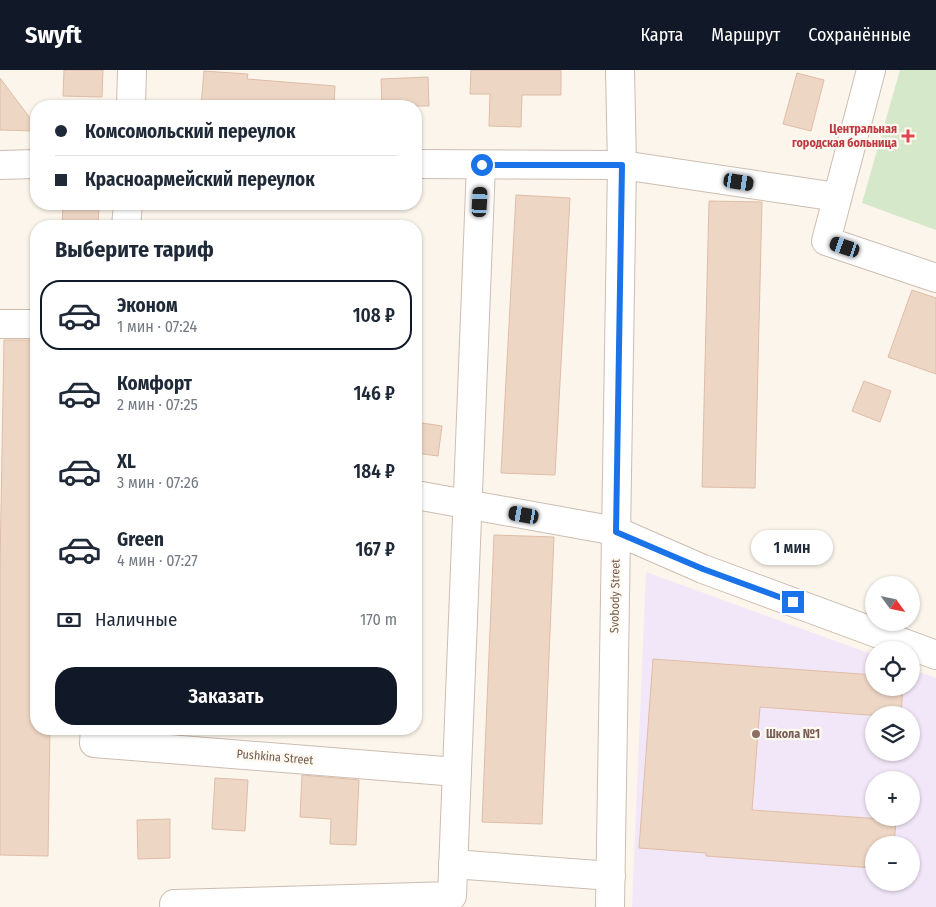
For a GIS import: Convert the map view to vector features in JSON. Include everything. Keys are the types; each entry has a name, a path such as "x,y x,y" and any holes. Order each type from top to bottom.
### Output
{"street":[{"path":"131,100 132,70"},
{"name":"Svobody Street","path":"610,907 622,165 620,70"},
{"name":"Svobody Street","path":"622,165 631,70"},
{"path":"871,70 826,241 936,278"},
{"path":"0,164 30,164"},
{"path":"422,164 622,165 837,197"},
{"path":"174,904 452,896 482,165"},
{"path":"0,324 30,324"},
{"path":"422,496 616,532 703,569 936,655"},
{"name":"Pushkina Street","path":"94,736 457,772"},
{"path":"453,864 611,876"}],"shaded area":[{"name":"Школа №1","path":"646,572 865,652 865,696 920,696 920,672 936,678 936,907 632,907"}],"green space":[{"name":"Центральная городская больница","path":"900,70 936,70 936,230 862,203"}],"building":[{"path":"64,70 103,70 102,97 63,96"},
{"path":"471,70 561,70 561,95 522,95 521,127 489,126 490,94 470,94"},
{"path":"204,71 248,74 247,79 335,86 334,100 202,100"},
{"path":"797,73 824,80 811,131 783,124"},
{"path":"428,77 429,106 422,106 422,100 382,100 381,79"},
{"path":"0,78 30,118 30,131 0,130"},
{"path":"516,195 570,198 555,475 501,473"},
{"path":"709,201 762,202 755,488 702,487"},
{"path":"63,210 99,210 98,220 62,220"},
{"path":"912,290 936,298 936,374 888,357"},
{"path":"4,340 30,340 30,735 50,735 48,856 0,855 0,566"},
{"path":"864,381 891,391 880,422 852,411"},
{"path":"422,423 442,426 438,456 422,454"},
{"path":"494,535 554,537 542,824 482,822"},
{"path":"653,659 865,674 865,696 902,696 902,706 865,706 865,715 760,707 752,810 865,818 865,826 896,826 895,836 865,836 865,867 706,856 706,853 639,848"},
{"path":"302,775 359,780 356,845 330,844 331,819 300,817"},
{"path":"215,778 248,780 245,831 212,829"},
{"path":"170,819 170,858 138,859 137,820"}],"place":[{"name":"Центральная городская больница","path":"908,136"},
{"name":"Школа №1","path":"756,734"}],"route":[{"path":"482,165 622,165 616,532 703,569 793,602"}]}
